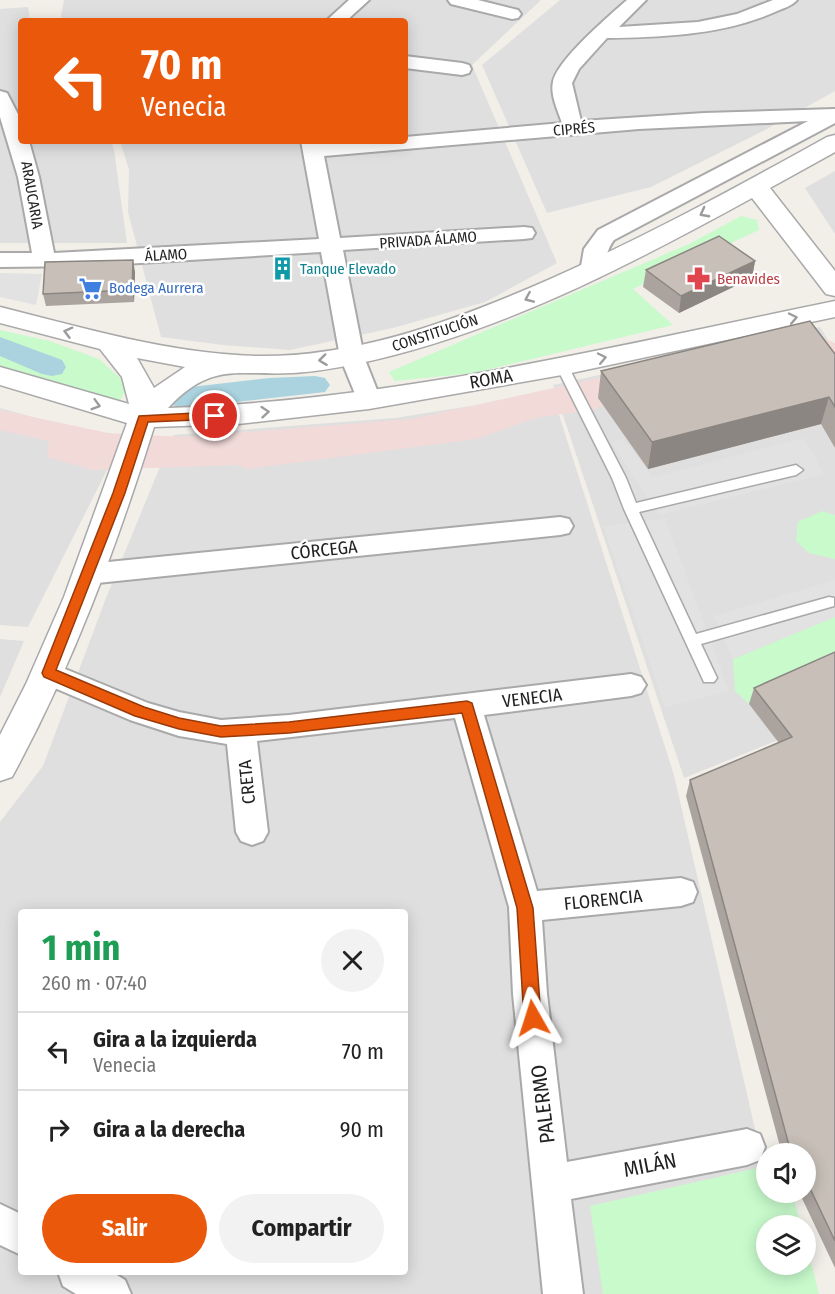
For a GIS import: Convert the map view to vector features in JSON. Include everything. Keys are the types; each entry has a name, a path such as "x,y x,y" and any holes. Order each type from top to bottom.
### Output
{"street":[{"path":"339,18 360,0"},
{"path":"457,0 512,15"},
{"path":"574,129 563,94 562,80 572,66 637,0"},
{"path":"603,33 717,25 748,18 788,0"},
{"path":"408,62 462,69"},
{"name":"ARAUCARIA","path":"0,98 18,135"},
{"name":"CIPRÉS","path":"408,140 764,115 835,115"},
{"path":"591,272 595,249 606,235 835,115"},
{"name":"CONSTITUCIÓN","path":"0,315 110,343 211,361 293,364 352,357 450,331 591,272 835,142"},
{"name":"ARAUCARIA","path":"21,144 26,157 44,261"},
{"name":"CIPRÉS","path":"312,146 343,144"},
{"path":"312,146 352,357 369,400"},
{"path":"738,167 756,186 835,288"},
{"name":"PRIVADA ÁLAMO","path":"332,247 524,233"},
{"name":"ÁLAMO","path":"0,260 44,261 332,247"},
{"name":"ROMA","path":"143,418 192,418 270,412 369,400 562,366 835,309"},
{"path":"0,767 18,736 48,673 119,493 143,418 145,406 139,381 120,353 110,343"},
{"path":"143,418 186,375 200,369 236,362"},
{"path":"0,376 143,418"},
{"name":"CÓRCEGA","path":"88,574 560,526"},
{"name":"VENECIA","path":"48,673 140,712 221,732 241,732 467,707 631,685"},
{"name":"PALERMO","path":"467,707 525,908 530,994 563,1294"},
{"name":"CRETA","path":"241,732 252,832"},
{"name":"FLORENCIA","path":"525,908 681,892"},
{"name":"MILÁN","path":"552,1184 747,1147"},
{"path":"0,1223 18,1234"},
{"path":"82,1275 111,1294"}],"lane":[{"path":"562,366 619,478 709,678"},
{"path":"631,509 796,470"},
{"path":"692,640 829,602"}],"shaded area":[{"path":"64,0 541,0 472,65 557,263 485,302 393,328 290,350 161,337 128,212 129,170 121,144 408,144 408,18 61,18"},
{"path":"560,0 835,0 835,91 765,130 651,187 547,213 482,65"},
{"path":"28,7 30,18 18,18 18,144 112,144 127,243 0,243 0,9"},
{"path":"835,171 835,234 805,188"},
{"path":"0,273 42,274 36,305 0,297"},
{"path":"820,327 835,351 835,717 684,778 553,385"},
{"path":"809,332 835,343 835,387 610,403 592,410 536,418 476,439 246,469 239,465 93,470 47,457 49,441 0,430 0,410 108,433 185,437 412,419"},
{"path":"552,393 674,775 758,1143 756,1143 756,1203 766,1203 766,1215 756,1215 756,1275 776,1275 793,1294 0,1294 0,822 43,766 106,598 173,435 395,418"},
{"path":"0,408 121,442 28,627 0,625"},
{"path":"804,438 824,474 659,515 611,442 623,439 653,477"},
{"path":"665,519 729,691 665,707 603,526"},
{"path":"835,580 835,617 733,659 714,616"},
{"path":"0,639 24,641 0,697"}],"green space":[{"path":"741,216 757,220 759,230 633,289 673,325 474,373 395,381 389,372 689,244"},
{"path":"0,330 50,341 99,359 128,385 119,403 0,375"},
{"path":"822,511 835,515 835,559 809,553 796,541 798,522"},
{"path":"835,617 835,666 749,704 735,691 733,659"},
{"path":"756,1168 756,1203 795,1203 798,1215 756,1215 756,1275 814,1275 819,1294 603,1294 590,1206"}],"building":[{"path":"719,236 755,261 681,296 646,270"},
{"path":"133,260 132,290 43,294 45,262"},
{"path":"810,321 835,354 835,407 829,397 652,442 601,371"},
{"path":"835,652 835,1241 816,1201 816,1143 788,1143 690,780 792,737 754,688"}],"waterway":[{"path":"0,346 52,367"},
{"path":"182,398 269,387 315,385"}],"place":[{"name":"Tanque Elevado","path":"282,269"},
{"name":"Benavides","path":"699,279"},
{"name":"Bodega Aurrera","path":"91,288"}],"route":[{"path":"215,416 143,418 119,493 48,673 140,712 179,724 221,732 241,732 467,707 525,908 533,1018"}]}
